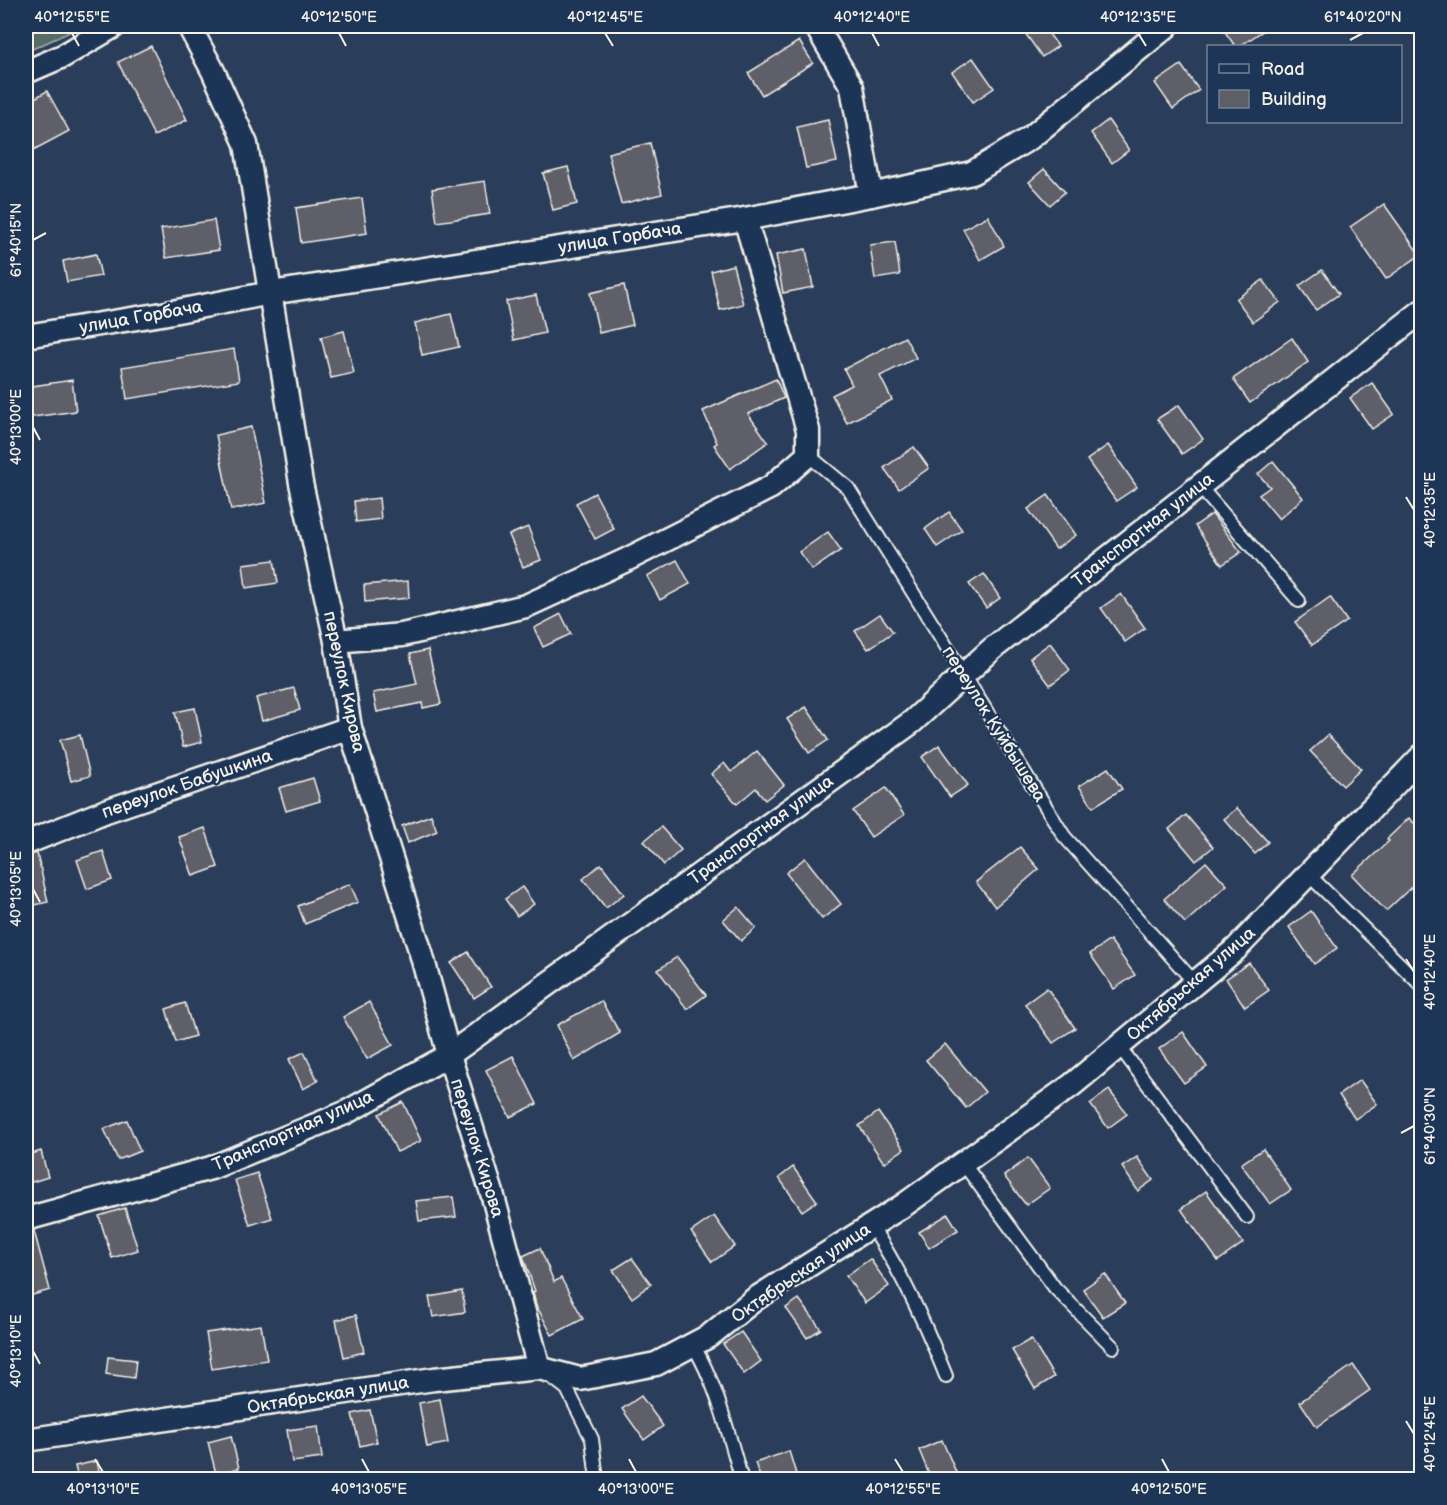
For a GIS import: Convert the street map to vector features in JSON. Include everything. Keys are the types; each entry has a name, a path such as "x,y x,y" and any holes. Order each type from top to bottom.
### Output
{"street":[{"path":"26,72 63,56 114,26"},
{"name":"переулок Кирова","path":"189,26 213,71 246,144 301,483 336,642 350,728 421,953 449,1055 492,1193 539,1368"},
{"path":"816,26 852,87 871,195"},
{"name":"улица Горбача","path":"26,336 162,314 271,293 745,219 972,173 1030,138 1167,26"},
{"path":"336,642 402,635 526,606 624,561 771,488 808,455 808,430 745,219"},
{"name":"Транспортная улица","path":"26,1219 211,1168 345,1113 449,1055 912,722 992,649 1422,311"},
{"name":"переулок Бабушкина","path":"26,843 106,811 350,728"},
{"name":"Октябрьская улица","path":"26,1440 434,1379 539,1368 580,1379 656,1364 709,1336 755,1299 904,1205 1072,1085 1236,949 1422,756"}],"lane":[{"name":"переулок Куйбышева","path":"808,455 848,488 1064,836 1195,983"},
{"path":"1199,486 1299,602"},
{"path":"1308,874 1422,986"},
{"path":"1119,1046 1247,1217"},
{"path":"963,1163 1055,1288 1113,1347"},
{"path":"871,1226 889,1252 928,1332 946,1376"},
{"path":"693,1345 714,1387 742,1479"},
{"path":"539,1368 567,1389 592,1439 597,1479"}],"green space":[{"path":"26,26 83,26 26,52"}],"building":[{"path":"1020,26 1043,26 1058,46 1042,57"},
{"path":"1221,26 1270,26 1242,45 1234,45"},
{"path":"799,41 813,63 762,95 748,73"},
{"path":"151,46 187,120 154,136 118,62"},
{"path":"973,58 994,88 973,102 952,72"},
{"path":"1181,65 1199,90 1173,109 1155,83"},
{"path":"47,91 69,131 26,154 26,103"},
{"path":"828,120 837,162 806,168 797,127"},
{"path":"1108,120 1129,150 1112,163 1091,133"},
{"path":"650,143 662,194 621,204 608,153"},
{"path":"568,167 577,204 553,210 543,173"},
{"path":"1044,169 1065,192 1050,205 1029,182"},
{"path":"485,181 490,214 437,222 432,189"},
{"path":"362,198 367,233 301,243 296,208"},
{"path":"1384,204 1420,255 1386,279 1350,227"},
{"path":"988,216 1004,246 980,260 963,229"},
{"path":"214,220 219,250 166,258 161,229"},
{"path":"895,242 900,275 875,279 870,245"},
{"path":"806,249 813,287 783,293 776,255"},
{"path":"96,254 101,276 67,282 63,261"},
{"path":"733,265 743,304 720,310 711,271"},
{"path":"1322,270 1339,294 1316,310 1299,286"},
{"path":"1263,280 1280,302 1253,322 1236,299"},
{"path":"624,285 633,325 599,333 590,293"},
{"path":"536,295 545,333 514,340 506,301"},
{"path":"451,314 459,347 422,355 415,323"},
{"path":"344,331 354,373 331,378 321,337"},
{"path":"905,337 916,358 880,376 892,400 847,423 832,395 852,385 844,369"},
{"path":"1292,338 1308,362 1250,403 1233,379"},
{"path":"234,349 239,381 127,399 122,367"},
{"path":"776,379 784,398 748,414 768,442 730,469 714,445 717,443 703,411"},
{"path":"72,380 76,411 26,418 26,387"},
{"path":"1372,383 1394,414 1372,429 1350,398"},
{"path":"1179,405 1203,439 1182,454 1157,419"},
{"path":"251,427 266,503 231,510 216,435"},
{"path":"1108,445 1137,487 1116,501 1087,460"},
{"path":"914,447 929,468 899,489 884,468"},
{"path":"1273,461 1303,498 1279,519 1259,495 1270,487 1258,474"},
{"path":"595,493 614,529 595,539 576,503"},
{"path":"1048,495 1076,535 1056,549 1028,509"},
{"path":"379,498 381,519 356,522 354,501"},
{"path":"949,512 962,530 937,547 925,529"},
{"path":"1212,514 1241,552 1222,565 1195,526"},
{"path":"528,527 541,560 523,567 509,535"},
{"path":"828,532 841,550 812,570 799,552"},
{"path":"274,560 278,583 246,588 243,564"},
{"path":"677,560 690,584 660,600 647,576"},
{"path":"984,574 1000,598 986,608 969,584"},
{"path":"408,581 409,598 365,602 364,585"},
{"path":"1121,594 1145,628 1125,642 1101,608"},
{"path":"1330,597 1347,621 1312,645 1295,622"},
{"path":"561,614 571,634 543,647 534,628"},
{"path":"880,614 893,632 868,649 855,631"},
{"path":"1050,643 1070,670 1050,685 1030,658"},
{"path":"428,650 441,704 423,708 422,703 377,712 373,693 417,684 410,654"},
{"path":"294,688 300,710 262,721 256,698"},
{"path":"806,707 828,740 809,753 787,719"},
{"path":"195,708 202,742 183,747 175,712"},
{"path":"80,735 90,776 71,781 60,740"},
{"path":"1328,735 1361,769 1343,786 1310,751"},
{"path":"939,745 968,785 950,797 922,757"},
{"path":"757,751 784,785 765,800 756,788 737,804 711,774 724,763 731,772"},
{"path":"1108,768 1122,789 1093,807 1079,786"},
{"path":"313,778 320,801 286,811 279,788"},
{"path":"886,788 904,815 871,837 853,811"},
{"path":"1237,808 1268,842 1255,854 1224,819"},
{"path":"431,815 437,831 408,843 402,826"},
{"path":"1186,815 1213,847 1196,861 1169,829"},
{"path":"1409,818 1422,831 1422,877 1386,911 1352,875 1389,841 1387,839"},
{"path":"661,827 681,850 664,865 644,841"},
{"path":"205,828 218,867 193,876 179,837"},
{"path":"1020,847 1039,869 995,907 976,882"},
{"path":"103,851 112,880 87,889 77,860"},
{"path":"37,853 48,902 26,907 26,856"},
{"path":"805,858 841,904 822,919 786,873"},
{"path":"1206,862 1227,885 1185,923 1164,899"},
{"path":"601,864 624,894 606,908 583,879"},
{"path":"350,884 358,902 305,924 298,906"},
{"path":"522,887 534,904 517,916 505,899"},
{"path":"738,907 756,928 741,941 723,920"},
{"path":"1311,911 1337,948 1314,964 1289,927"},
{"path":"1110,940 1135,975 1114,989 1090,954"},
{"path":"468,952 491,987 474,998 451,963"},
{"path":"677,957 706,995 687,1009 658,970"},
{"path":"1249,963 1269,990 1245,1007 1226,979"},
{"path":"1047,988 1075,1028 1053,1043 1025,1004"},
{"path":"601,1001 620,1033 574,1061 557,1025"},
{"path":"369,1002 393,1045 367,1059 343,1017"},
{"path":"185,1003 195,1036 176,1042 166,1009"},
{"path":"1183,1032 1207,1067 1184,1083 1159,1049"},
{"path":"945,1044 985,1092 966,1108 926,1060"},
{"path":"304,1052 318,1081 303,1089 289,1059"},
{"path":"513,1056 537,1104 510,1117 486,1070"},
{"path":"1360,1080 1377,1104 1355,1119 1339,1095"},
{"path":"1109,1090 1127,1114 1108,1128 1090,1104"},
{"path":"403,1102 421,1141 397,1152 379,1114"},
{"path":"878,1112 904,1149 884,1163 859,1126"},
{"path":"127,1120 140,1151 118,1160 104,1129"},
{"path":"1263,1149 1291,1190 1270,1204 1241,1164"},
{"path":"41,1151 48,1177 26,1184 26,1156"},
{"path":"1137,1157 1153,1180 1138,1191 1122,1167"},
{"path":"1028,1158 1050,1188 1026,1205 1004,1176"},
{"path":"793,1167 817,1201 802,1211 779,1178"},
{"path":"257,1173 272,1218 250,1225 235,1180"},
{"path":"1206,1191 1243,1243 1218,1261 1181,1209"},
{"path":"453,1197 456,1217 419,1221 416,1201"},
{"path":"125,1208 138,1250 112,1258 99,1216"},
{"path":"948,1214 958,1230 929,1248 919,1232"},
{"path":"714,1216 735,1246 712,1262 691,1232"},
{"path":"34,1231 50,1290 26,1297 26,1232"},
{"path":"540,1248 554,1282 561,1278 583,1319 552,1335 536,1305 533,1292 535,1291 523,1256"},
{"path":"632,1258 651,1284 632,1298 613,1270"},
{"path":"870,1259 889,1286 865,1303 846,1276"},
{"path":"1105,1274 1125,1303 1103,1317 1083,1289"},
{"path":"462,1291 465,1312 433,1317 429,1297"},
{"path":"799,1299 821,1329 807,1338 786,1308"},
{"path":"356,1315 364,1352 344,1357 336,1320"},
{"path":"261,1325 267,1360 212,1369 206,1333"},
{"path":"741,1332 761,1361 744,1374 723,1344"},
{"path":"1031,1339 1054,1377 1035,1389 1012,1350"},
{"path":"108,1357 136,1360 134,1378 106,1374"},
{"path":"1353,1365 1370,1390 1317,1427 1300,1402"},
{"path":"641,1396 663,1426 644,1440 622,1409"},
{"path":"440,1399 448,1443 427,1447 419,1403"},
{"path":"370,1410 377,1442 360,1446 352,1414"},
{"path":"318,1426 322,1458 292,1462 287,1430"},
{"path":"231,1436 239,1468 216,1474 208,1442"},
{"path":"942,1440 959,1479 931,1479 919,1450"},
{"path":"789,1451 796,1474 779,1479 761,1479 755,1463"},
{"path":"97,1461 101,1479 78,1479 75,1466"}]}
